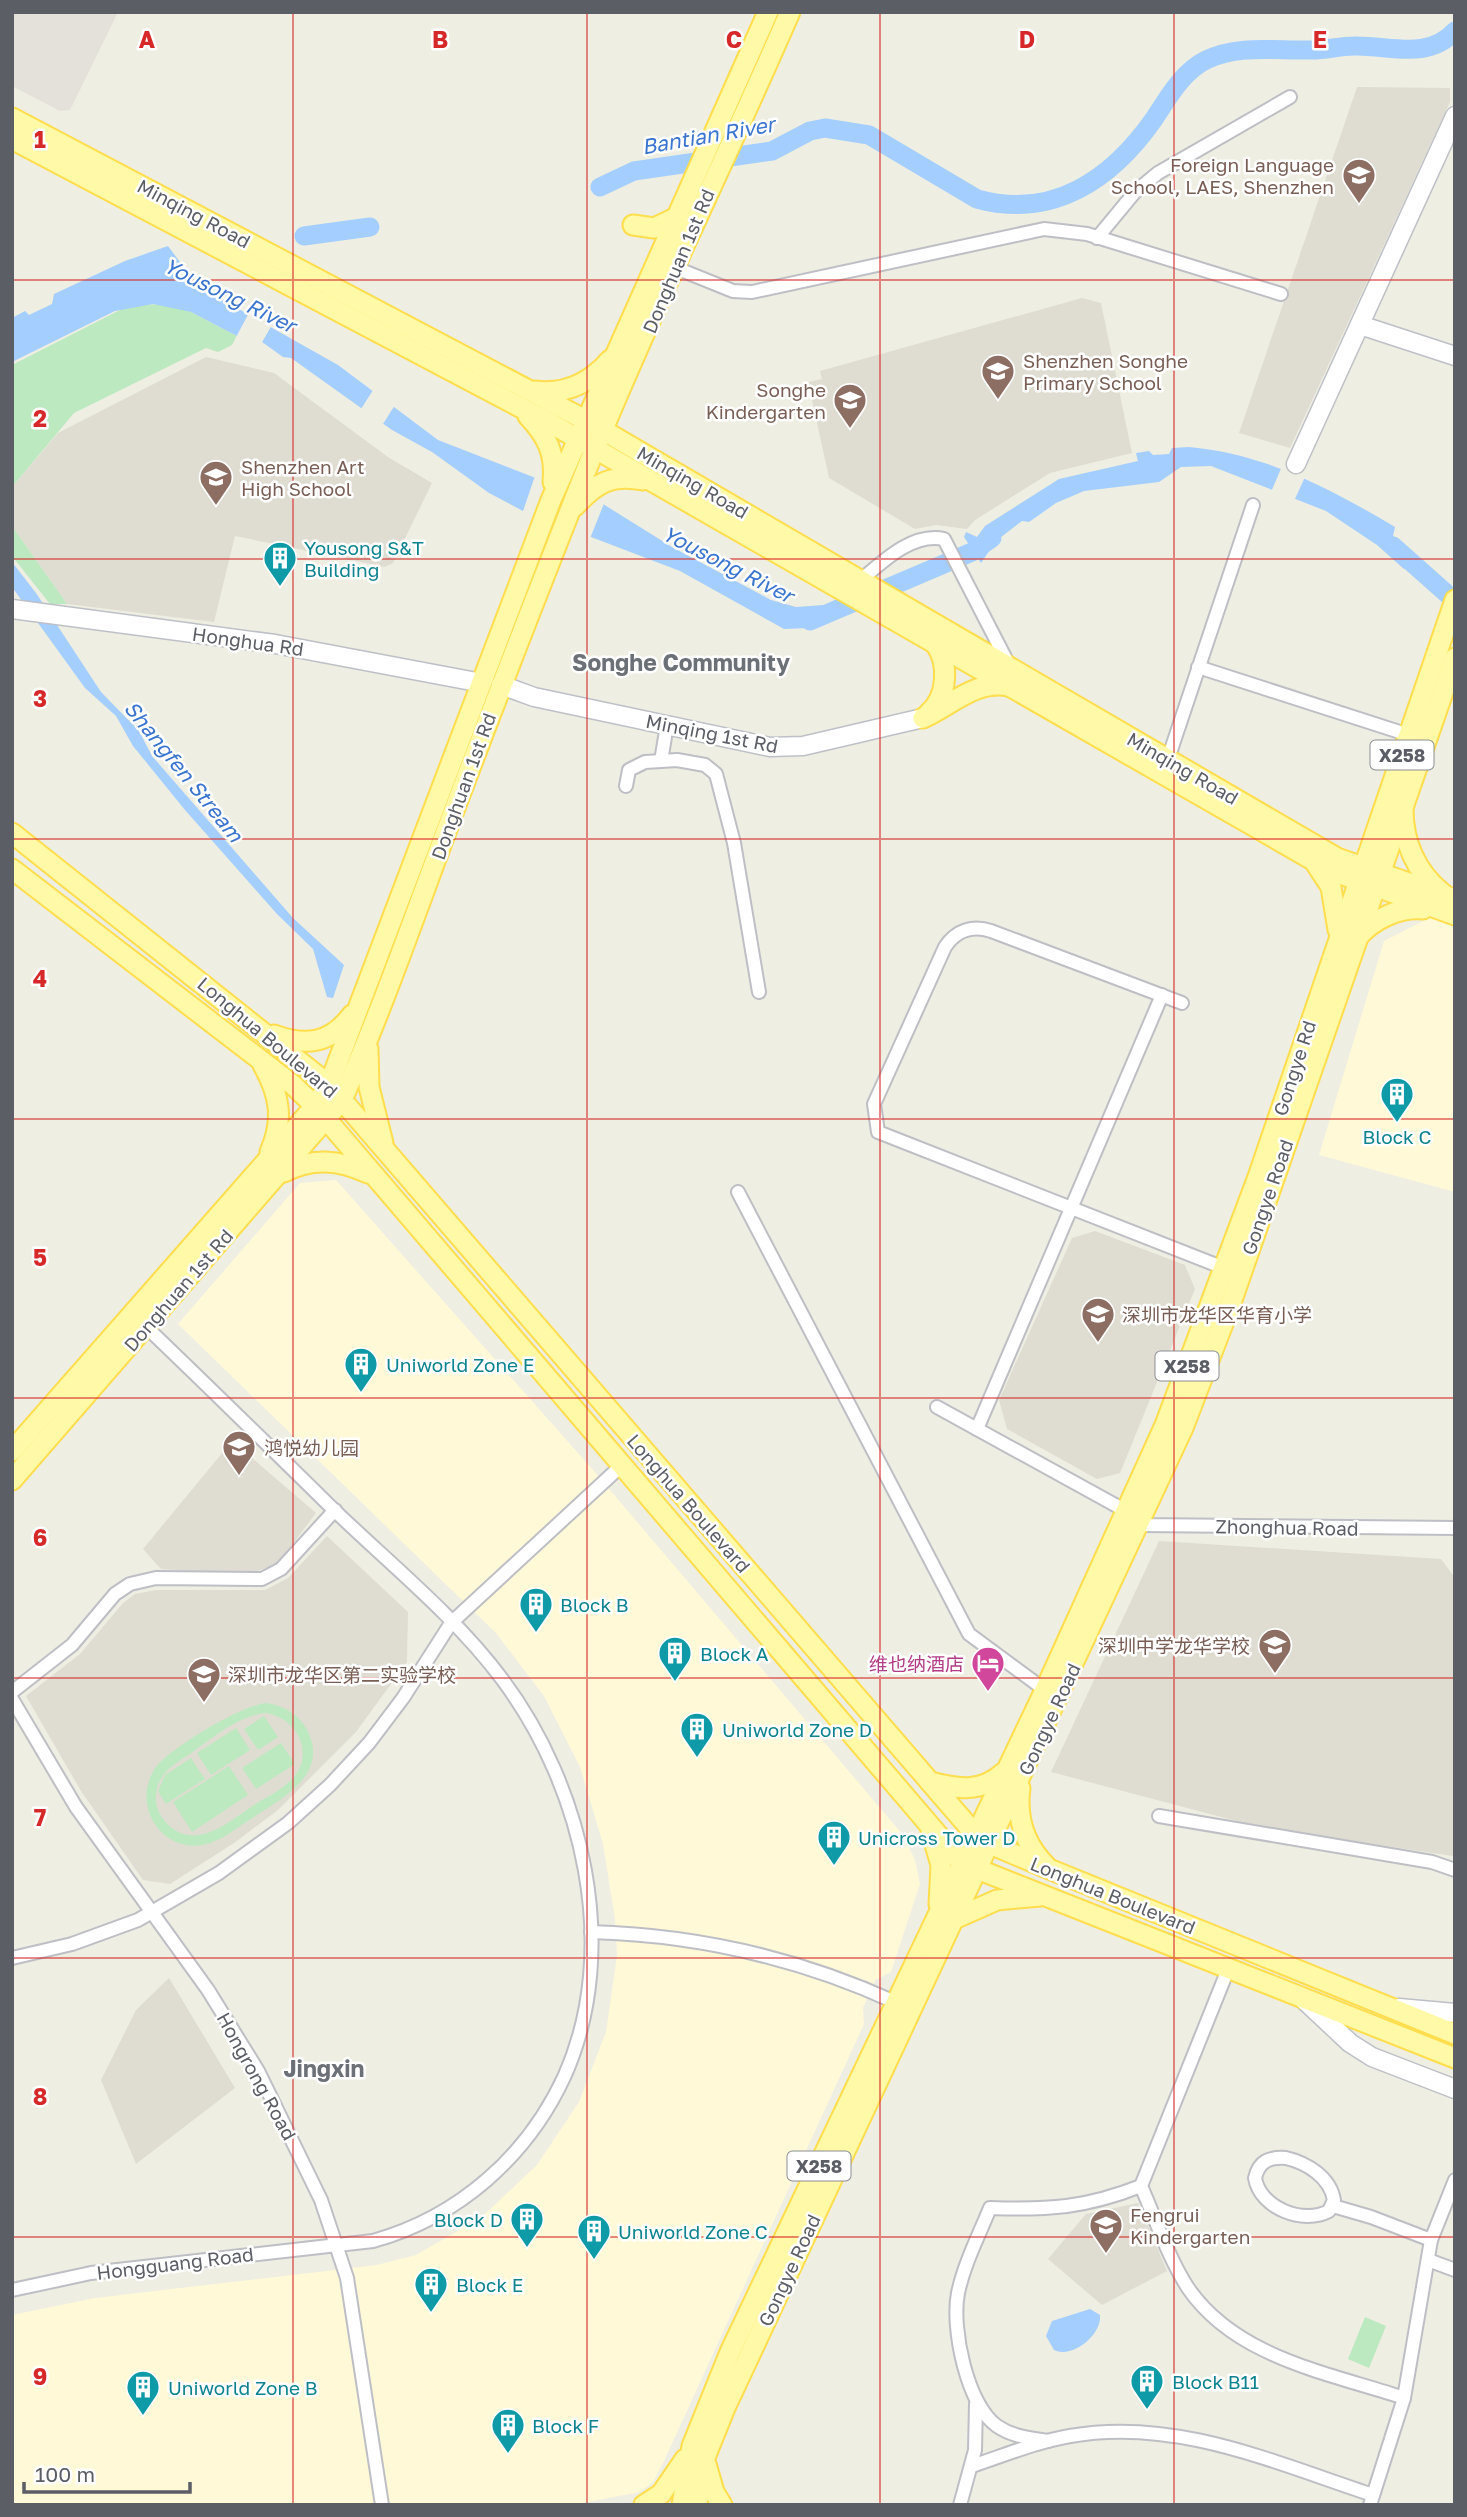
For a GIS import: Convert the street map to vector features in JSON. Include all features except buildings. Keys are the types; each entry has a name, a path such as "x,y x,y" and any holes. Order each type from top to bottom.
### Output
{"main road":[{"name":"Donghuan 1st Rd","path":"12,1480 139,1321 321,1113 368,1041 492,684 557,477 577,439 595,425 676,268 719,123 768,12"},
{"name":"Donghuan 1st Rd","path":"336,1092 348,1026 492,684 570,510 585,488 595,449 595,425 621,345 677,217 696,194 741,124 790,12"},
{"name":"Minqing Road","path":"12,118 595,425 896,599 1367,878"},
{"name":"Minqing Road","path":"12,139 520,407 841,587 1313,860 1367,878"},
{"path":"633,225 654,228 677,217"},
{"path":"527,389 552,392 579,385 600,371 621,345"},
{"path":"520,407 546,438 554,458 557,477"},
{"path":"585,488 614,477 651,481"},
{"name":"X258","path":"1367,878 1409,735 1455,600"},
{"path":"923,718 938,703 944,684 942,656 934,642"},
{"name":"X258","path":"1404,798 1455,658"},
{"path":"923,718 984,685 1013,687"},
{"path":"1404,798 1403,819 1412,856 1449,905"},
{"name":"Gongye Road","path":"1014,1773 1133,1518 1208,1367 1367,878 1404,798"},
{"name":"Longhua Boulevard","path":"12,832 336,1092 982,1839 1049,1870 1455,2035"},
{"path":"1313,860 1331,887 1347,939 1389,915 1418,908 1449,905"},
{"name":"Longhua Boulevard","path":"12,869 261,1061 321,1113 928,1823 970,1866 1455,2058"},
{"path":"1367,878 1449,905"},
{"name":"Gongye Rd","path":"982,1839 1014,1773 1045,1690 1133,1518 1165,1425 1347,939"},
{"path":"262,1030 308,1043 328,1037 348,1026"},
{"path":"368,1041 370,1090 386,1151"},
{"path":"261,1061 279,1100 280,1114 274,1143 273,1168 330,1161 358,1168 377,1179"},
{"name":"Donghuan 1st Rd","path":"12,1451 139,1321"},
{"path":"930,1782 974,1788 1014,1773 1022,1825 1034,1853 1049,1870"},
{"path":"928,1823 941,1865 941,1892 931,1932"},
{"name":"Gongye Road","path":"682,2505 730,2352 931,1932 970,1866 982,1839"},
{"name":"Gongye Road","path":"697,2505 699,2448 954,1919 970,1866"},
{"path":"954,1919 997,1900 1020,1896 1055,1898"},
{"path":"644,2505 668,2486 699,2448"},
{"path":"699,2448 708,2478 722,2505"}],"street":[{"path":"1097,238 1135,192 1158,173 1290,97"},
{"path":"1296,464 1455,116"},
{"path":"676,268 733,291 752,292 1044,229 1097,238 1281,294"},
{"path":"1360,325 1455,356"},
{"path":"1168,759 1254,505"},
{"path":"861,580 894,553 912,544 938,538 948,544 1009,666"},
{"name":"Honghua Rd","path":"16,610 275,644 492,684"},
{"path":"1198,667 1409,735"},
{"name":"Minqing 1st Rd","path":"492,684 534,697 781,748 803,746 923,718"},
{"path":"661,761 667,724"},
{"path":"626,786 626,775 633,766 661,761 710,767 716,774 734,843 759,992"},
{"path":"1182,1003 985,929 965,930 954,936 945,947 874,1104 878,1132 1224,1268"},
{"path":"977,1429 1162,995"},
{"path":"738,1192 969,1634 1045,1690"},
{"name":"Hongguang Road","path":"12,2290 91,2273 373,2241 407,2232 438,2216 467,2197 518,2149 557,2091 572,2059 589,1991 591,1932 579,1849 557,1777 541,1742 509,1689 451,1623 139,1321"},
{"path":"937,1407 1133,1518"},
{"path":"12,1958 95,1937 152,1913 266,1840 330,1785 386,1721 451,1623 642,1449"},
{"path":"12,1692 72,1645 115,1594 130,1584 156,1578 262,1579 281,1569 335,1510"},
{"name":"Zhonghua Road","path":"1133,1518 1455,1528"},
{"name":"Hongrong Road","path":"12,1699 76,1807 208,1990 258,2071 301,2156 338,2244 347,2278 382,2505"},
{"path":"1159,1816 1432,1862 1455,1870"},
{"path":"591,1932 670,1936 748,1950 824,1972 897,2003"},
{"path":"1229,1967 1141,2186 1181,2276 1198,2302 1220,2324 1245,2342 1273,2355 1404,2398"},
{"path":"1300,1995 1324,2021 1372,2057 1455,2089"},
{"path":"1385,2006 1455,2013"},
{"path":"1286,2158 1303,2163 1329,2186 1333,2194 1333,2206 1324,2214 1315,2215 1298,2215 1281,2209 1267,2200 1256,2186 1257,2170 1269,2159 1286,2158"},
{"path":"972,2466 1048,2441 1116,2431 1184,2436 1371,2500 1404,2398 1431,2240 1455,2180"},
{"path":"960,2505 972,2466 977,2433 975,2400 957,2331 956,2306 964,2270 990,2208 1044,2209 1082,2205 1141,2186"},
{"path":"1333,2206 1431,2240"},
{"path":"1427,2260 1455,2270"},
{"path":"975,2400 991,2421 1006,2432 1048,2441"}],"shaded area":[{"path":"12,12 118,12 70,110 60,111 12,86"},
{"name":"Foreign Language School, LAES, Shenzhen","path":"1357,87 1450,88 1450,102 1290,448 1239,433"},
{"name":"Shenzhen Songhe Primary School","path":"1082,298 1101,303 1132,453 1050,473 975,520 967,529 936,525 915,529 829,478 808,382 822,379 820,371"},
{"name":"Shenzhen Art High School","path":"206,357 274,373 388,457 432,483 393,563 385,567 235,536 214,622 67,604 12,526 12,487 58,433"},
{"path":"1431,917 1455,925 1455,1192 1319,1155 1384,941"},
{"path":"336,1180 593,1470 903,1835 915,1860 920,1884 891,1972 875,1980 863,2008 864,2024 664,2461 653,2482 640,2492 572,2505 12,2505 12,2315 95,2298 377,2265 416,2255 482,2217 537,2165 579,2102 606,2032 617,1956 615,1919 603,1844 580,1767 544,1696 496,1633 178,1324 300,1183"},
{"name":"深圳市龙华区华育小学","path":"1095,1231 1185,1265 1195,1289 1120,1473 1097,1479 1007,1429 999,1400 1072,1238"},
{"name":"鸿悦幼儿园","path":"232,1441 316,1513 277,1565 243,1575 161,1569 143,1549"},
{"name":"深圳市龙华区第二实验学校","path":"327,1536 408,1612 407,1662 356,1732 278,1810 234,1843 170,1884 143,1880 81,1791 26,1696 80,1654 123,1603 135,1594 156,1590 265,1590 288,1578"},
{"name":"深圳中学龙华学校","path":"1159,1541 1441,1559 1455,1578 1453,1856 1259,1827 1051,1772"},
{"path":"169,1978 235,2088 136,2164 101,2080 136,2010"},
{"name":"Fengrui Kindergarten","path":"1138,2203 1167,2271 1102,2305 1048,2259 1086,2214"}],"green space":[{"path":"165,304 191,312 237,336 232,345 218,352 206,348 74,413 12,487 12,365 120,310 136,305"},
{"path":"12,526 67,604 50,604 12,556"},
{"path":"267,1703 279,1706 294,1714 306,1728 312,1744 313,1759 308,1772 288,1794 221,1838 202,1845 187,1845 163,1834 154,1823 146,1797 154,1770 173,1751 206,1729 256,1705","holes":["266,1713 292,1727 302,1744 301,1763 288,1783 225,1824 204,1834 183,1834 166,1823 158,1809 156,1794 160,1780 169,1769 245,1718"]},
{"path":"264,1716 278,1737 258,1750 244,1729"},
{"path":"236,1728 250,1750 211,1775 197,1753"},
{"path":"281,1743 295,1764 256,1789 242,1768"},
{"path":"191,1758 205,1779 166,1804 158,1791 165,1775"},
{"path":"229,1766 248,1795 192,1832 173,1802"},
{"path":"1365,2317 1386,2326 1369,2368 1348,2359"}],"water":[{"path":"168,246 183,266 176,270 182,281 228,303 338,365 438,440 603,504 672,547 771,600 796,607 824,605 841,615 808,628 784,629 680,571 523,511 489,493 432,452 392,430 291,358 283,357 262,342 237,336 191,312 153,304 115,311 12,362 12,318 25,311 29,315 52,304 54,294 125,261"},
{"path":"1189,447 1244,457 1321,486 1395,527 1393,536 1419,557 1404,569 1377,545 1326,511 1211,466 1181,467 1159,482 1084,491 1056,503 1029,522 1022,521 996,541 981,563 964,537 966,532 977,537 985,526 1059,479 1138,461 1136,453 1149,451 1153,455 1169,454 1172,448"},
{"path":"12,562 36,593 101,692 139,731 152,756 293,918 344,965 333,998 327,997 313,949 277,914 185,810 133,746 116,716 85,688 12,587"},
{"path":"1090,2309 1100,2315 1099,2323 1091,2337 1069,2351 1054,2350 1046,2336 1052,2321"}],"pier":[{"path":"250,311 273,323 260,346 235,339"},
{"path":"375,387 395,405 383,424 361,409"},
{"path":"1283,464 1306,475 1294,501 1271,492"},
{"path":"536,473 605,501 589,541 522,514"}],"waterway":[{"name":"Bantian River","path":"600,187 634,171 772,151 810,131 825,128 869,135 977,199 1005,204 1031,204 1055,199 1100,176 1137,141 1183,78 1206,60 1232,52 1258,49 1317,50 1354,46 1420,49 1444,40 1455,31"},
{"name":"Bantian River","path":"304,236 370,227"},
{"name":"Yousong River","path":"810,621 972,552 992,538"},
{"name":"Yousong River","path":"1393,546 1455,601"}],"place":[{"name":"Foreign Language School, LAES, Shenzhen","path":"1359,205"},
{"name":"Shenzhen Songhe Primary School","path":"998,401"},
{"name":"Songhe Kindergarten","path":"850,430"},
{"name":"Shenzhen Art High School","path":"216,507"},
{"name":"Yousong S&T Building","path":"280,588"},
{"name":"Block C","path":"1397,1124"},
{"name":"深圳市龙华区华育小学","path":"1098,1344"},
{"name":"Uniworld Zone E","path":"361,1394"},
{"name":"鸿悦幼儿园","path":"239,1477"},
{"name":"Block B","path":"536,1634"},
{"name":"深圳中学龙华学校","path":"1275,1675"},
{"name":"Block A","path":"675,1683"},
{"name":"维也纳酒店","path":"988,1693"},
{"name":"深圳市龙华区第二实验学校","path":"204,1704"},
{"name":"Uniworld Zone D","path":"697,1759"},
{"name":"Unicross Tower D","path":"834,1867"},
{"name":"Block D","path":"527,2249"},
{"name":"Fengrui Kindergarten","path":"1106,2255"},
{"name":"Uniworld Zone C","path":"594,2261"},
{"name":"Block E","path":"431,2314"},
{"name":"Block B11","path":"1147,2411"},
{"name":"Uniworld Zone B","path":"143,2417"},
{"name":"Block F","path":"508,2455"}],"district":[{"name":"Songhe Community","path":"681,662"},
{"name":"Jingxin","path":"324,2068"}],"water label":[{"name":"Shangfen Stream","path":"184,771"}]}
